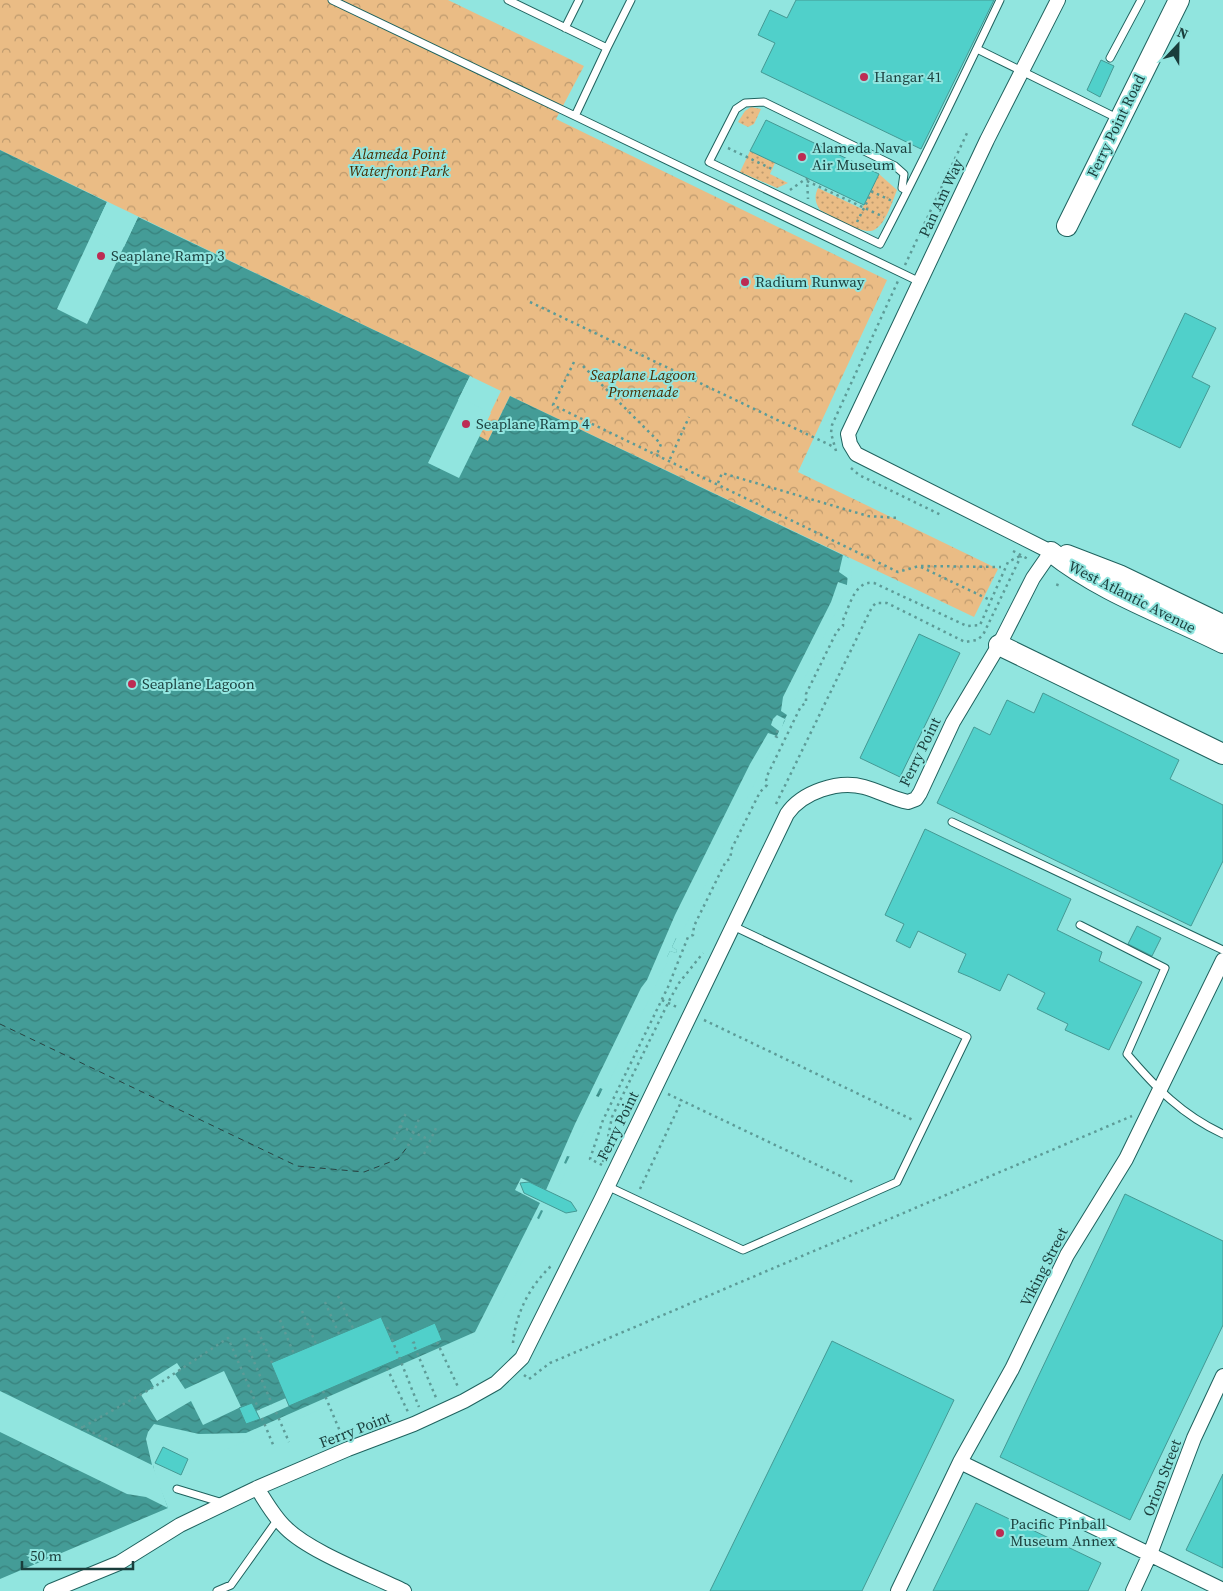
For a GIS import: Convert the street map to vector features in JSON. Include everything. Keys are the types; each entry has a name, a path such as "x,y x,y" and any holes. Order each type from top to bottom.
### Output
{"street":[{"name":"Pan Am Way","path":"1051,552 856,454 850,444 848,434 987,140 1058,0"},
{"name":"Ferry Point Road","path":"1067,226 1179,0"},
{"name":"West Atlantic Avenue","path":"1051,552 1082,559 1223,625"},
{"name":"West Atlantic Avenue","path":"1051,552 1092,580 1223,643"},
{"name":"Ferry Point","path":"51,1591 119,1563 180,1525 257,1488 442,1411 496,1382 522,1358 787,814 794,804 827,789 845,786 863,786 902,801 908,802 916,799 953,722 999,645 1034,578 1051,552"},
{"path":"999,645 1223,754"},
{"name":"Viking Street","path":"898,1591 960,1462 1008,1376 1067,1255 1126,1160 1158,1090 1223,960"},
{"name":"Orion Street","path":"1133,1591 1150,1554 1194,1438 1223,1376"},
{"path":"960,1462 1223,1590"},
{"path":"257,1488 278,1519 304,1542 404,1591"}],"lane":[{"path":"332,0 920,282"},
{"path":"508,0 607,48"},
{"path":"565,28 580,0"},
{"path":"575,116 631,0"},
{"path":"907,191 902,188 904,174 895,166 764,102 745,102 736,109 709,162 880,244 907,191 1000,0"},
{"path":"1110,58 1141,0"},
{"path":"976,49 1119,119"},
{"path":"952,822 1223,950"},
{"path":"1080,925 1165,968 1127,1054 1158,1090 1197,1122 1223,1134"},
{"path":"607,1186 744,1250 897,1182 967,1037 733,926"},
{"path":"177,1489 226,1504"},
{"path":"217,1591 231,1588 278,1519"}],"path":[{"path":"839,408 968,131"},
{"path":"718,143 772,169"},
{"path":"781,197 807,178 807,181 892,221"},
{"path":"807,181 809,210"},
{"path":"853,231 871,192 900,205"},
{"path":"530,302 834,447"},
{"path":"574,362 553,405 718,483 898,572 919,566 1001,567"},
{"path":"583,366 661,444 657,454"},
{"path":"670,460 689,417"},
{"path":"718,483 722,473 733,475 868,516 899,518"},
{"path":"919,566 990,601"},
{"path":"1057,586 1060,579"},
{"path":"775,736 777,737 778,730"},
{"path":"662,1000 683,1010"},
{"path":"702,1020 924,1126"},
{"path":"667,1093 852,1182"},
{"path":"636,1199 682,1100"},
{"path":"529,1379 550,1363 1150,1108"},
{"path":"394,1140 406,1113"},
{"path":"408,1146 419,1119"},
{"path":"400,1126 430,1140"},
{"path":"424,1154 436,1128"},
{"path":"338,1296 353,1328"},
{"path":"324,1302 339,1334"},
{"path":"302,1310 316,1344"},
{"path":"280,1320 294,1354"},
{"path":"387,1327 401,1360 399,1361 419,1422"},
{"path":"258,1331 272,1363"},
{"path":"83,1428 154,1387 228,1338 259,1410"},
{"path":"244,1338 272,1404"},
{"path":"415,1342 413,1343 442,1411"},
{"path":"437,1342 464,1400"},
{"path":"388,1368 394,1383 419,1422"},
{"path":"323,1391 348,1449"},
{"path":"276,1412 289,1442"},
{"path":"262,1418 274,1447"},
{"path":"75,1424 106,1438"},
{"path":"94,1433 118,1446 117,1448"}],"green space":[{"name":"Alameda Point Waterfront Park","path":"0,0 448,0 584,66 556,119 887,280 798,472 998,569 974,617 510,396 483,451 474,446 501,391 0,150"},
{"path":"751,107 761,109 754,124 748,127 738,122 745,111"},
{"path":"750,151 775,163 770,174 788,183 777,188 740,172"},
{"path":"879,174 897,190 885,218 874,230 869,231 855,228 820,210 818,207 816,197 818,188 862,209"}],"water":[{"path":"0,150 107,202 93,232 124,247 138,217 470,376 458,400 489,415 479,436 488,441 510,396 849,558 847,585 786,713 788,714 777,737 775,736 672,947 677,950 676,953 670,951 481,1338 226,1447 159,1437 154,1444 152,1453 154,1472 168,1508 0,1579"}],"pier":[{"name":"Seaplane Ramp 3","path":"107,202 109,203 96,231 122,244 136,216 138,217 87,324 57,309"},
{"name":"Seaplane Ramp 4","path":"470,376 472,377 462,399 491,413 459,478 428,463"},
{"path":"843,555 852,560 851,579 789,712 790,715 784,721 779,738 776,739 679,939 676,938 672,947 677,950 676,953 670,951 667,957 669,958 605,1090 600,1088 596,1096 601,1098 572,1157 567,1156 564,1163 569,1165 546,1212 541,1210 537,1218 542,1221 483,1340 227,1449 193,1453 173,1449 159,1440 156,1443 159,1452 153,1466 168,1508 146,1497 127,1494 0,1432 0,1391 152,1465 146,1439 148,1432 154,1424 199,1434 246,1433 475,1332 540,1203 515,1190 521,1178 546,1190 575,1124 641,988 647,980 675,915 750,764 768,733 777,736 779,731 771,725 773,719 777,715 785,719 787,715 781,711 783,697 831,602 838,582 847,585 849,579 839,572"},
{"path":"177,1363 181,1369 175,1374 185,1389 224,1371 241,1407 203,1425 191,1401 157,1421 141,1395 154,1387 150,1380"},
{"path":"286,1398 289,1406 260,1419 256,1411"}],"building":[{"name":"Hangar 41","path":"796,0 994,0 921,149 761,72 775,43 758,35 770,10 787,18"},
{"path":"1101,60 1114,66 1100,97 1087,90"},
{"name":"Alameda Naval Air Museum","path":"766,120 879,174 864,205 750,151"},
{"path":"1185,313 1216,328 1192,377 1210,386 1180,448 1132,425"},
{"path":"919,634 960,653 900,777 860,758"},
{"path":"1043,693 1179,760 1170,779 1223,805 1223,861 1191,926 937,803 974,727 990,735 1007,700 1034,713"},
{"path":"925,829 1071,899 1057,930 1102,952 1099,961 1142,982 1109,1050 1065,1030 1068,1024 1037,1009 1045,993 1008,974 1000,991 958,972 966,954 918,931 910,948 896,941 904,924 885,915"},
{"path":"1137,926 1161,938 1152,956 1128,944"},
{"path":"529,1182 571,1202 577,1211 566,1213 524,1193 520,1183"},
{"path":"1125,1194 1223,1241 1223,1325 1130,1520 1000,1457"},
{"path":"381,1317 392,1342 435,1323 442,1340 289,1406 271,1363"},
{"path":"832,1341 954,1400 862,1591 710,1591"},
{"path":"252,1403 260,1419 246,1424 239,1408"},
{"path":"163,1447 188,1459 181,1475 155,1463"},
{"path":"1223,1474 1223,1568 1186,1550"},
{"name":"Pacific Pinball Museum Annex","path":"976,1503 1101,1563 1088,1591 933,1591"}],"ferry route":[{"path":"0,1024 297,1166 364,1172 398,1159 408,1146"}],"place":[{"name":"Hangar 41","path":"864,77"},
{"name":"Alameda Naval Air Museum","path":"802,157"},
{"name":"Seaplane Ramp 3","path":"101,256"},
{"name":"Radium Runway","path":"745,282"},
{"name":"Seaplane Ramp 4","path":"466,424"},
{"name":"Seaplane Lagoon","path":"132,684"},
{"name":"Pacific Pinball Museum Annex","path":"1000,1533"}],"park label":[{"name":"Seaplane Lagoon Promenade","path":"643,384"}]}
